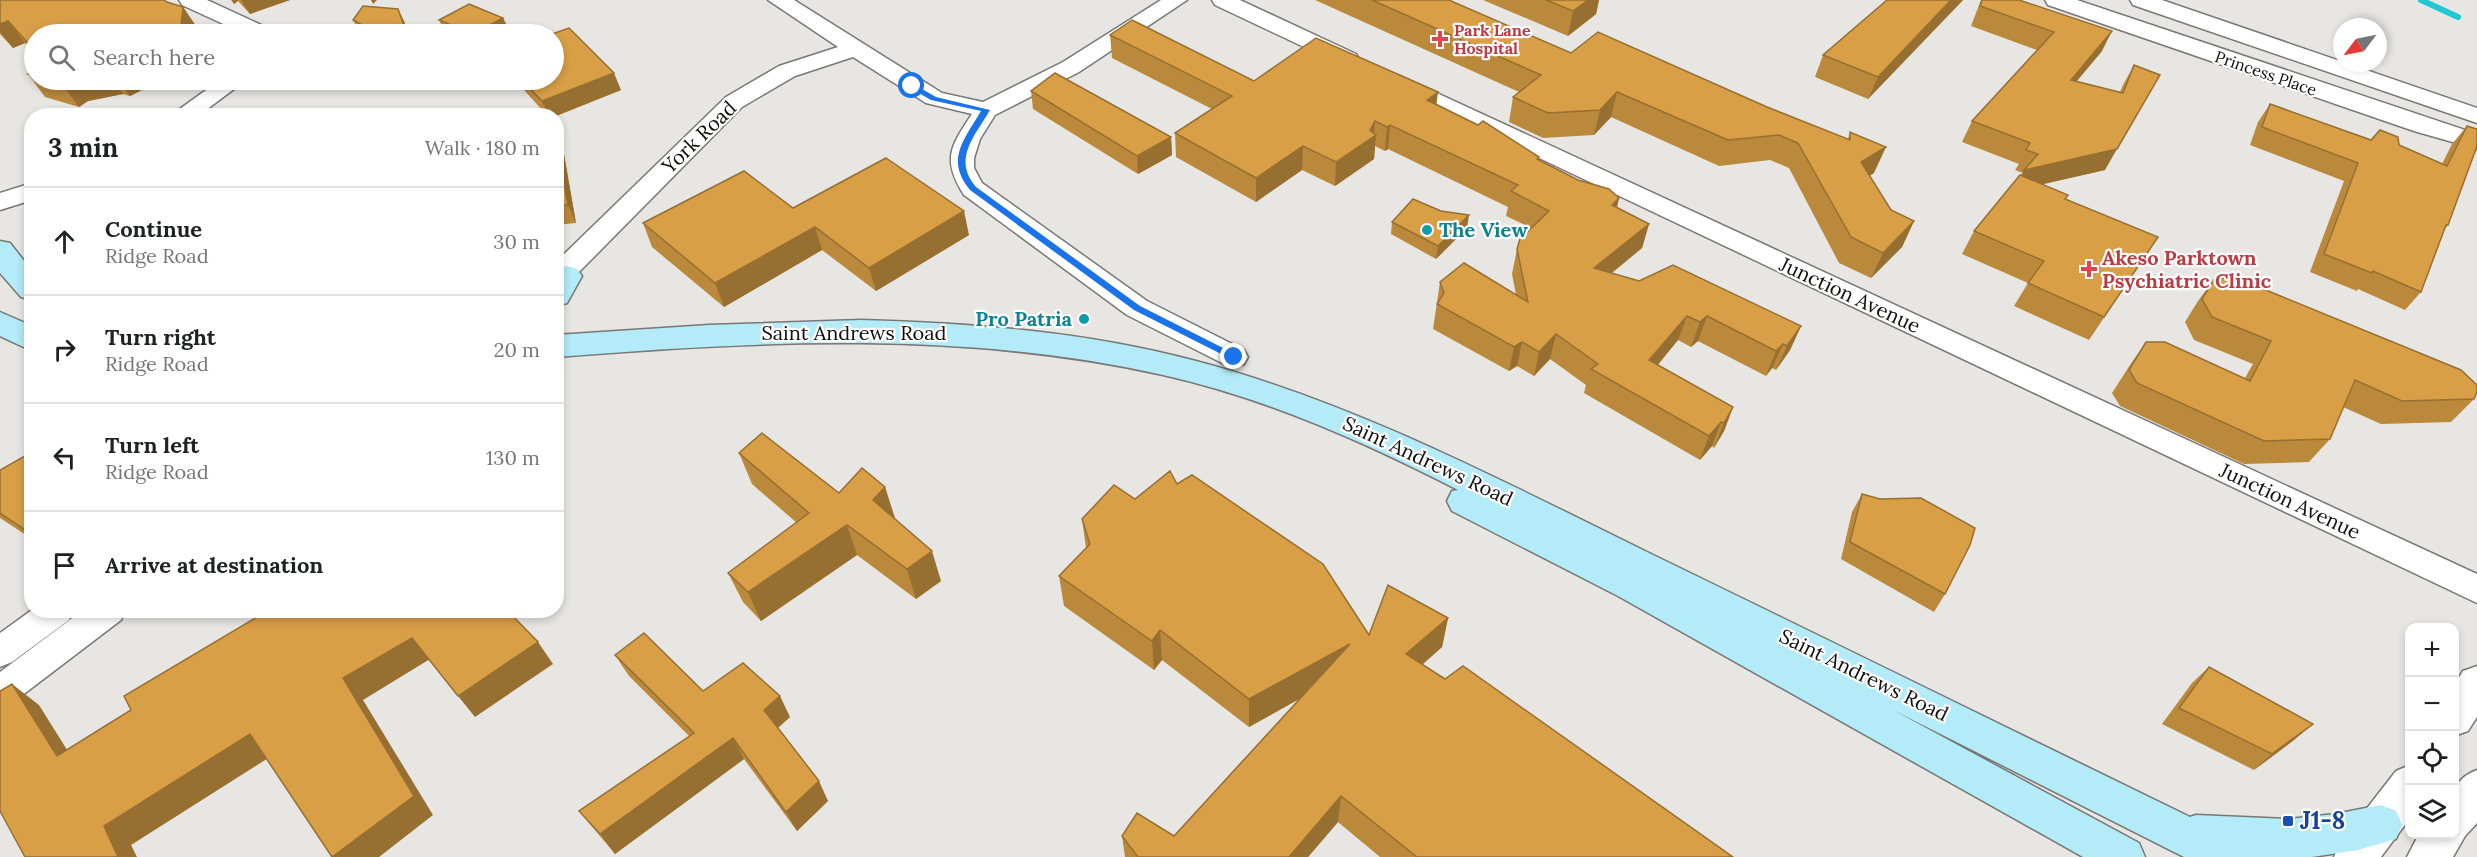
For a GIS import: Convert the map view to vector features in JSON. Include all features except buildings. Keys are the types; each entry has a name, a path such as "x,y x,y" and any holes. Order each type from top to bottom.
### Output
{"main road":[{"path":"0,250 24,282"},
{"path":"0,323 24,336"},
{"path":"564,327 575,336 599,343"},
{"name":"Saint Andrews Road","path":"564,345 786,330 941,332 1097,350 1203,374 1319,412 1423,457 2227,857"},
{"name":"Saint Andrews Road","path":"564,368 809,346 929,348 1094,368 1231,403 1321,435 1471,504 1783,667 2027,806 2124,857"},
{"path":"2182,833 2238,839 2314,839 2381,825"}],"street":[{"path":"190,0 241,24"},
{"path":"778,0 934,98 986,110"},
{"path":"1176,0 1071,68 986,110 961,152 964,177 973,189 1137,308 1234,357"},
{"name":"Junction Avenue","path":"1223,0 2477,589"},
{"name":"Princess Place","path":"2056,0 2422,126 2477,142"},
{"name":"Princess Place","path":"2141,0 2477,116"},
{"name":"York Road","path":"564,277 734,102 787,70 854,49"},
{"path":"194,108 220,90"},
{"path":"0,202 24,194"},
{"path":"0,652 46,618"},
{"path":"0,692 92,618"},
{"path":"2459,711 2477,683"},
{"path":"2355,857 2381,825 2408,785"},
{"path":"2459,814 2477,789"},
{"path":"2428,857 2441,839"}],"waterway":[{"path":"2421,0 2458,17"}],"place":[{"name":"Park Lane Hospital","path":"1440,39"},
{"name":"The View","path":"1427,230"},
{"name":"Akeso Parktown Psychiatric Clinic","path":"2089,269"},
{"name":"Pro Patria","path":"1084,319"},
{"name":"J1-8","path":"2288,821"}],"route":[{"path":"912,86 934,98 956,105 986,110 961,152 960,164 964,177 973,189 1137,308 1234,357"}]}
